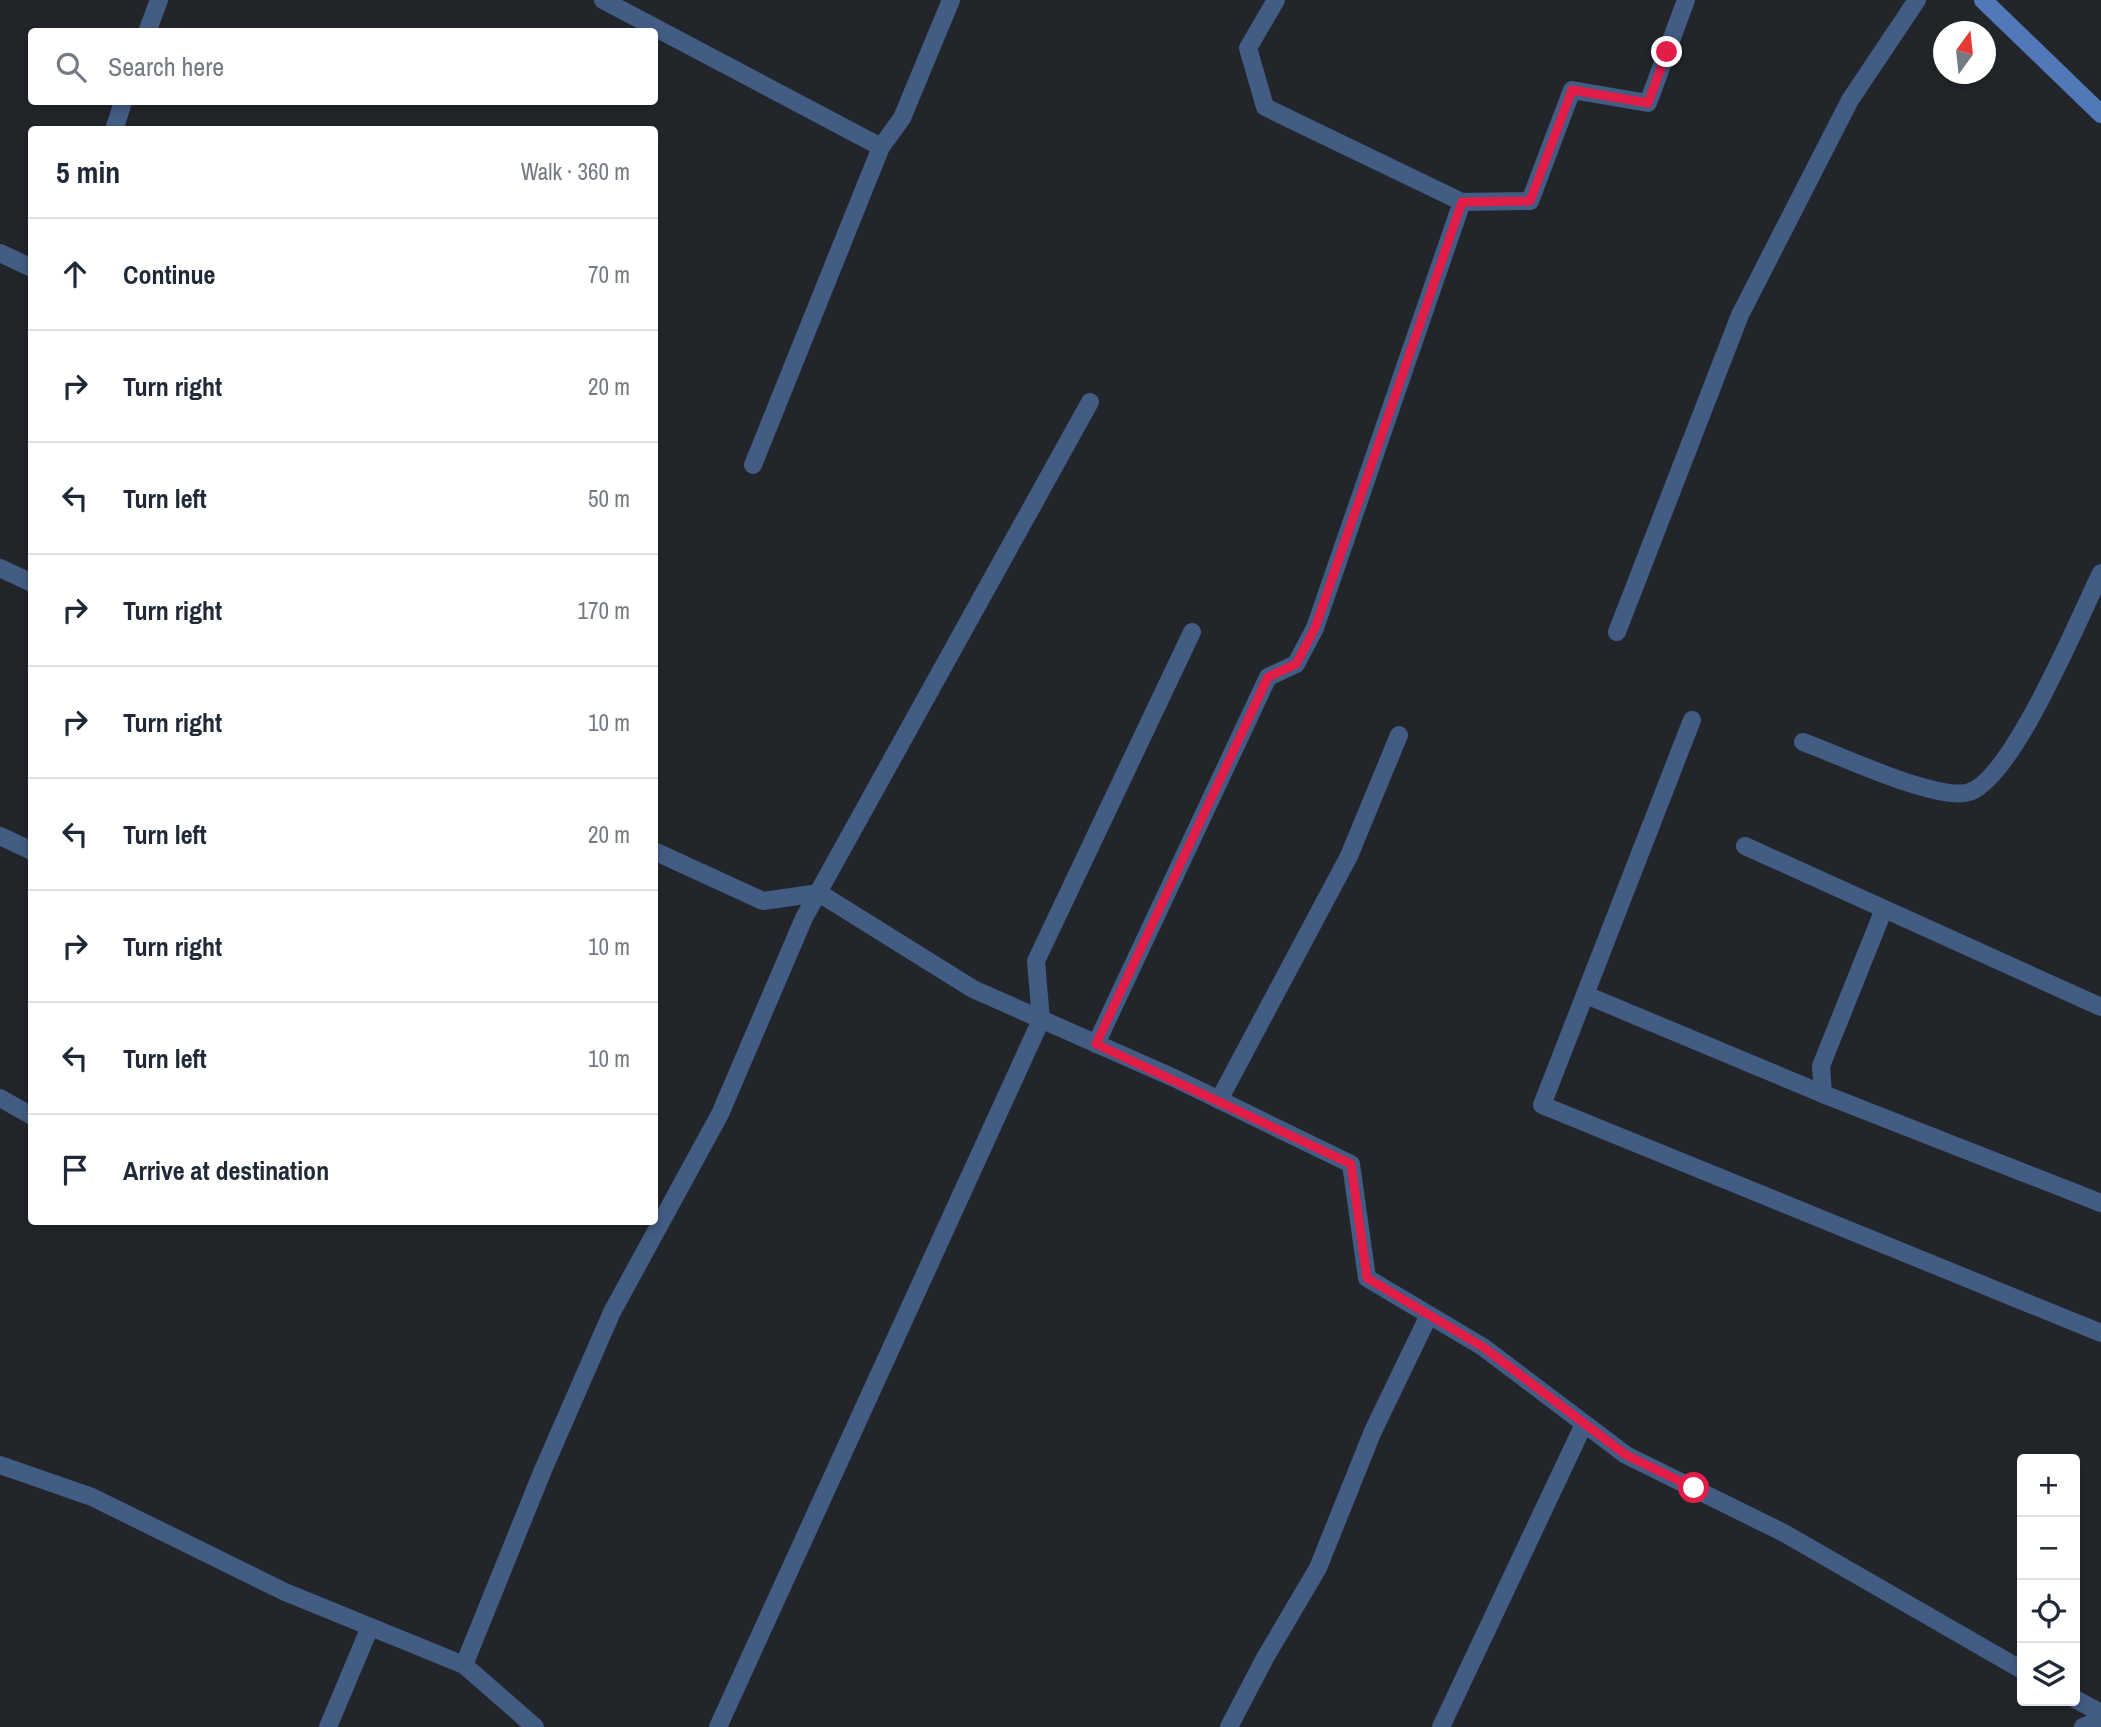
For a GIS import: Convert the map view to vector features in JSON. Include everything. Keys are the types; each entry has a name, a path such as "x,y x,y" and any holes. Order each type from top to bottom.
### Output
{"main road":[{"path":"1983,0 2101,114"}],"street":[{"path":"148,28 159,0"},
{"path":"604,0 657,28"},
{"path":"753,465 881,147 902,118 951,0"},
{"path":"1276,0 1248,48 1265,107 1462,202 1530,201 1572,90 1648,103 1686,0"},
{"path":"1617,632 1740,316 1850,100 1917,0"},
{"path":"658,29 881,147"},
{"path":"115,126 122,105"},
{"path":"1096,1044 1268,677 1296,664 1315,628 1462,202"},
{"path":"0,253 28,266"},
{"path":"464,1665 543,1470 612,1312 720,1114 804,918 1090,402"},
{"path":"0,568 28,581"},
{"path":"1803,742 1933,789 1964,794 1976,790 1992,776 2040,702 2101,573"},
{"path":"718,1727 1041,1020 1036,961 1192,632"},
{"path":"1692,720 1542,1105 2101,1332"},
{"path":"1219,1100 1349,856 1399,735"},
{"path":"0,836 28,849"},
{"path":"1745,846 2101,1007"},
{"path":"658,854 762,901 819,892 973,989 1219,1100 1351,1164 1367,1278 1483,1347 1626,1455 1784,1532 2017,1667"},
{"path":"1823,1094 1821,1066 1884,909"},
{"path":"1586,995 1823,1094 2101,1203"},
{"path":"0,1098 28,1114"},
{"path":"1229,1727 1265,1658 1318,1568 1373,1431 1429,1315"},
{"path":"1441,1727 1584,1423"},
{"path":"0,1465 92,1497 227,1565 464,1665 535,1727"},
{"path":"328,1727 370,1627"},
{"path":"2080,1702 2101,1713"},
{"path":"2083,1727 2101,1720"}],"route":[{"path":"1667,52 1648,103 1572,90 1530,201 1462,202 1315,628 1296,664 1268,677 1096,1044 1174,1078 1351,1164 1367,1278 1483,1347 1626,1455 1694,1488"}]}
